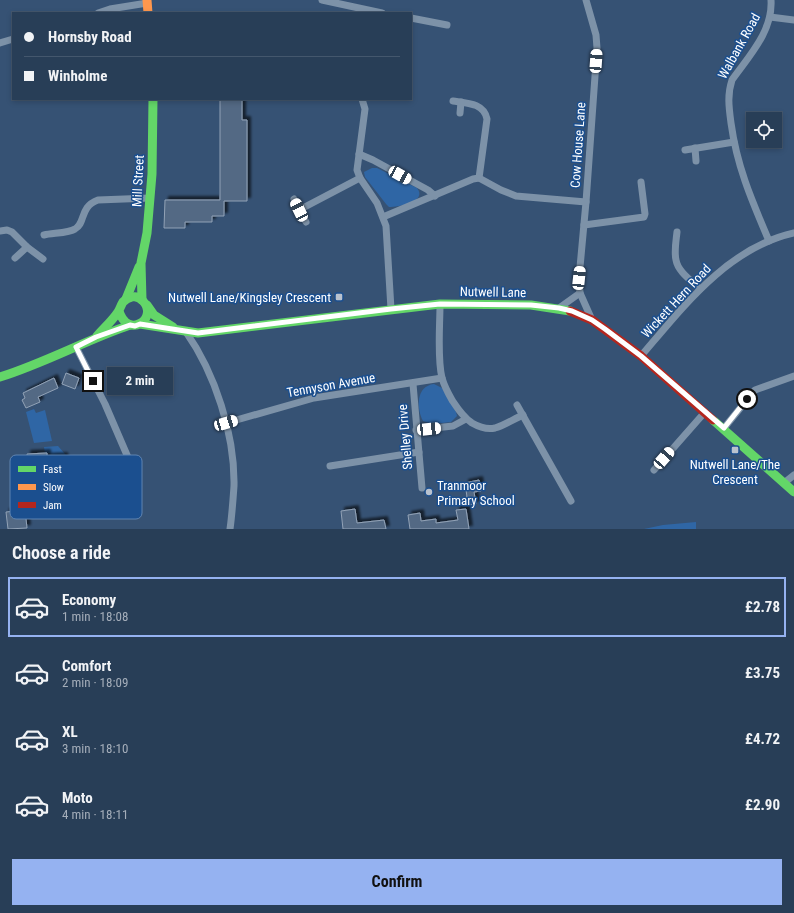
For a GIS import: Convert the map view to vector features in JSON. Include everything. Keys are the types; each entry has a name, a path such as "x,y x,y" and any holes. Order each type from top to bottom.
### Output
{"street":[{"path":"322,0 347,2 379,12"},
{"name":"Cow House Lane","path":"586,0 596,36 597,48 579,278 580,293 592,320"},
{"name":"Walbank Road","path":"769,241 743,177 734,142 728,101 732,80 763,34 770,17 771,0"},
{"path":"101,12 147,1 148,12"},
{"path":"770,17 794,20"},
{"path":"412,18 447,25"},
{"path":"0,43 12,39"},
{"name":"Mill Street","path":"126,299 141,263 147,233 152,174 152,100"},
{"path":"362,100 365,109 357,170 360,178 384,217 387,232 391,309"},
{"path":"453,101 478,105 486,114 487,119 479,178"},
{"path":"460,113 462,102"},
{"path":"685,150 734,142"},
{"path":"695,148 696,161"},
{"path":"359,154 428,190 435,196"},
{"path":"299,210 360,178"},
{"path":"384,217 470,180 479,178 516,196 586,202"},
{"path":"584,225 644,217 641,182"},
{"path":"44,235 74,230 79,227 86,208 92,202 98,200 150,198"},
{"path":"294,199 306,222"},
{"path":"0,231 7,230 12,232 27,247 43,259"},
{"path":"677,232 675,260 677,265 681,271 700,289"},
{"name":"Wickett Hern Road","path":"641,356 700,289 724,268 749,251 769,241 794,233"},
{"path":"15,258 27,247"},
{"name":"Mill Street","path":"141,263 144,302"},
{"path":"559,308 580,293"},
{"path":"96,337 119,311 120,306 126,299 136,297 144,302 148,311 147,316 140,324 135,326 122,320 119,311"},
{"name":"Nutwell Lane","path":"144,302 154,315 176,329"},
{"path":"440,304 440,364 442,378 457,409 466,419 478,426 494,428 523,415"},
{"name":"Nutwell Lane","path":"140,324 198,333 440,304 531,305 572,311 592,320 641,356 724,428 794,492"},
{"path":"0,377 17,372 96,337 130,325"},
{"path":"186,332 201,354 215,385 226,423 234,485 230,529"},
{"path":"76,347 105,404 127,455"},
{"path":"724,428 755,390 794,376"},
{"name":"Tennyson Avenue","path":"226,423 314,398 413,384 442,378"},
{"name":"Shelley Drive","path":"413,384 422,488"},
{"path":"517,405 571,501"},
{"path":"654,470 705,412"},
{"path":"416,430 453,426 466,419"},
{"path":"330,466 419,452"},
{"path":"784,483 794,475"}],"shaded area":[{"path":"372,168 377,168 417,188 419,197 405,205 389,207 365,177 364,172"},
{"path":"434,384 442,388 456,412 457,416 451,422 432,424 423,421 419,410 419,398 424,389"},
{"path":"34,409 36,413 45,410 52,441 34,443 26,412"},
{"path":"58,446 66,455 51,455 50,453 45,454 44,447"},
{"path":"696,522 696,529 644,529 663,525"}],"building":[{"path":"220,100 242,100 242,120 247,120 247,201 224,201 224,216 212,216 212,222 185,222 185,228 164,228 165,200 220,200"},
{"path":"66,373 79,378 75,389 62,384"},
{"path":"54,378 58,388 38,397 40,402 26,408 22,400 25,398 23,393"},
{"path":"47,453 47,455 27,455"},
{"path":"479,480 481,491 474,492 476,504 466,505 465,498 467,497 465,483"},
{"path":"355,509 357,523 384,520 386,529 343,529 341,511"},
{"path":"466,509 469,529 410,529 408,515 420,513 421,521 436,519 436,523 458,520 456,510"},
{"path":"6,512 10,512 10,519 26,519 27,528 8,529"}],"traffic: fast":[{"path":"142,300 141,263 147,233 152,174 153,100"},
{"path":"126,299 139,267"},
{"path":"97,336 116,315 126,299 132,297 138,298 143,301 147,308 145,319 135,325 129,324 123,320 119,311"},
{"path":"140,324 198,333 440,304 531,305 570,311"},
{"path":"147,305 154,315 173,327"},
{"path":"0,377 130,325"},
{"path":"713,420 794,492"}],"traffic: slow":[{"path":"147,0 148,12"}],"traffic: jam":[{"path":"570,311 592,320 641,356 713,420"}],"place":[{"name":"Nutwell Lane/Kingsley Crescent","path":"339,297"},
{"name":"Nutwell Lane/The Crescent","path":"735,450"},
{"name":"Tranmoor Primary School","path":"429,492"}],"route":[{"path":"93,381 76,347 96,337 130,325 135,326 140,324 198,333 440,304 531,305 572,311 592,320 641,356 724,428 747,399"}]}
